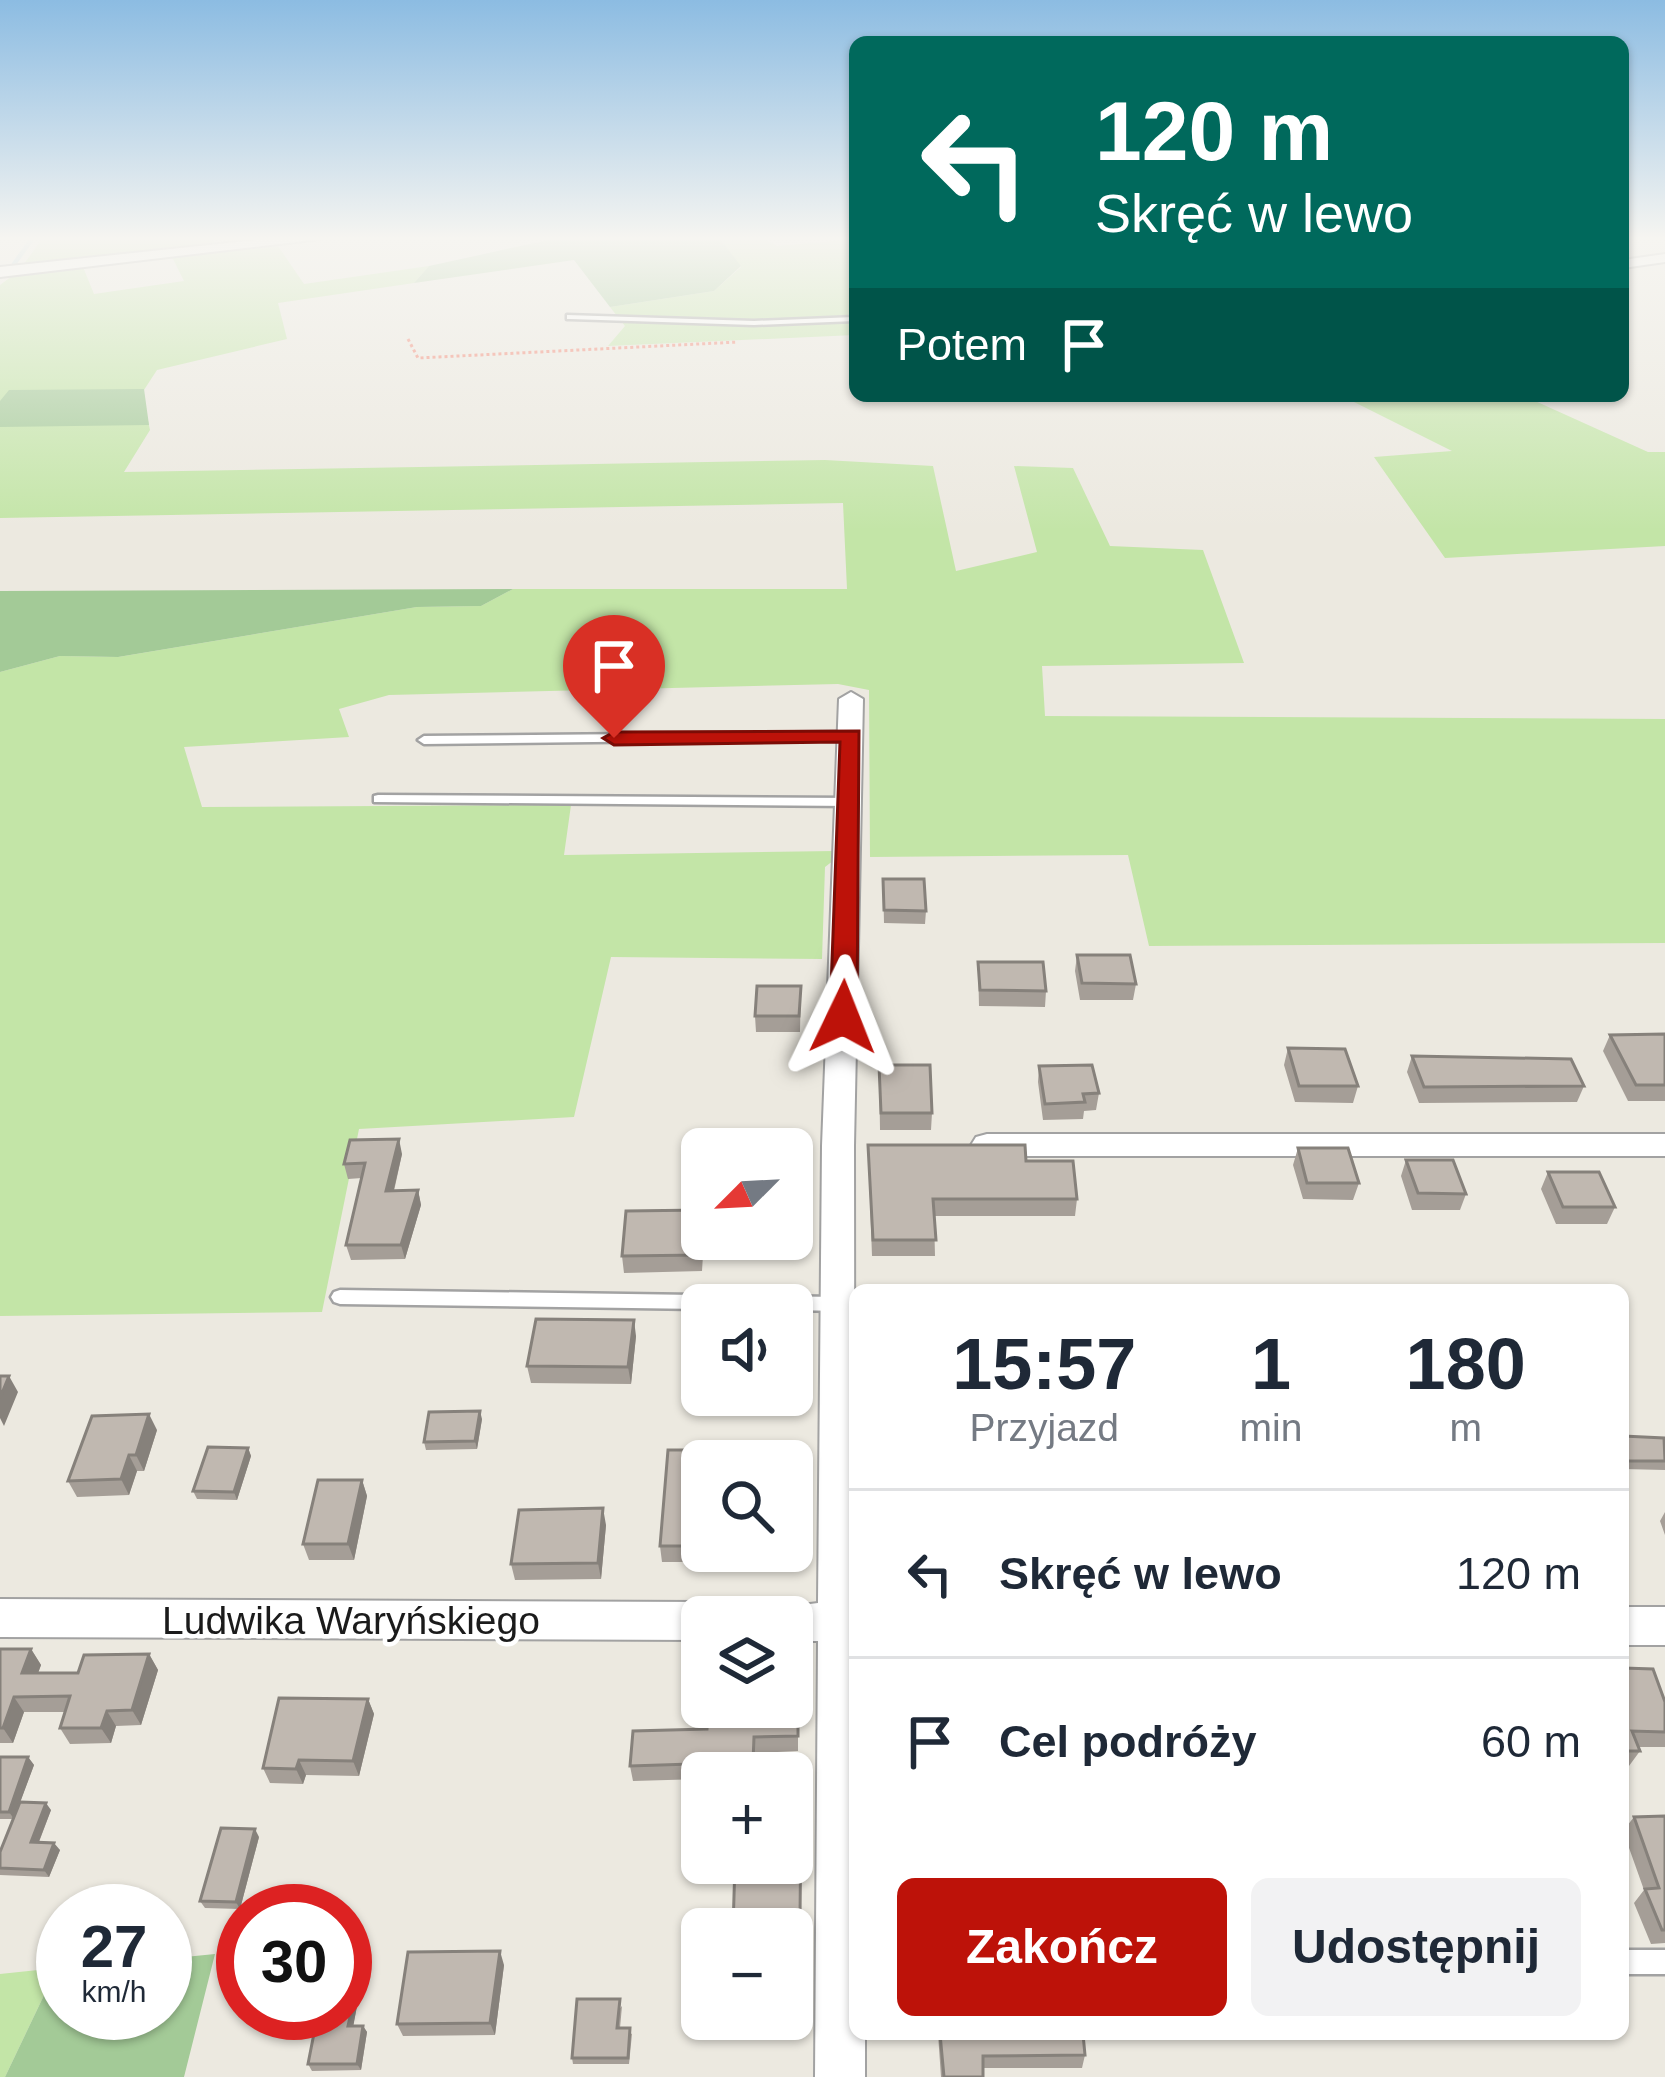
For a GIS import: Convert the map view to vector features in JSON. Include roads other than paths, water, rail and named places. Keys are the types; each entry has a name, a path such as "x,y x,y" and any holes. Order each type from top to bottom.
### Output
{"street":[{"path":"840,2077 847,1960 828,1622 850,1146 851,699"},
{"path":"956,1145 1665,1145"},
{"name":"Ludwika Waryńskiego","path":"0,1618 681,1621"},
{"path":"1629,1626 1665,1626"}],"lane":[{"path":"424,740 851,736"},
{"path":"378,799 851,802"},
{"path":"340,1297 840,1304"},
{"path":"1629,1961 1665,1961"}]}
